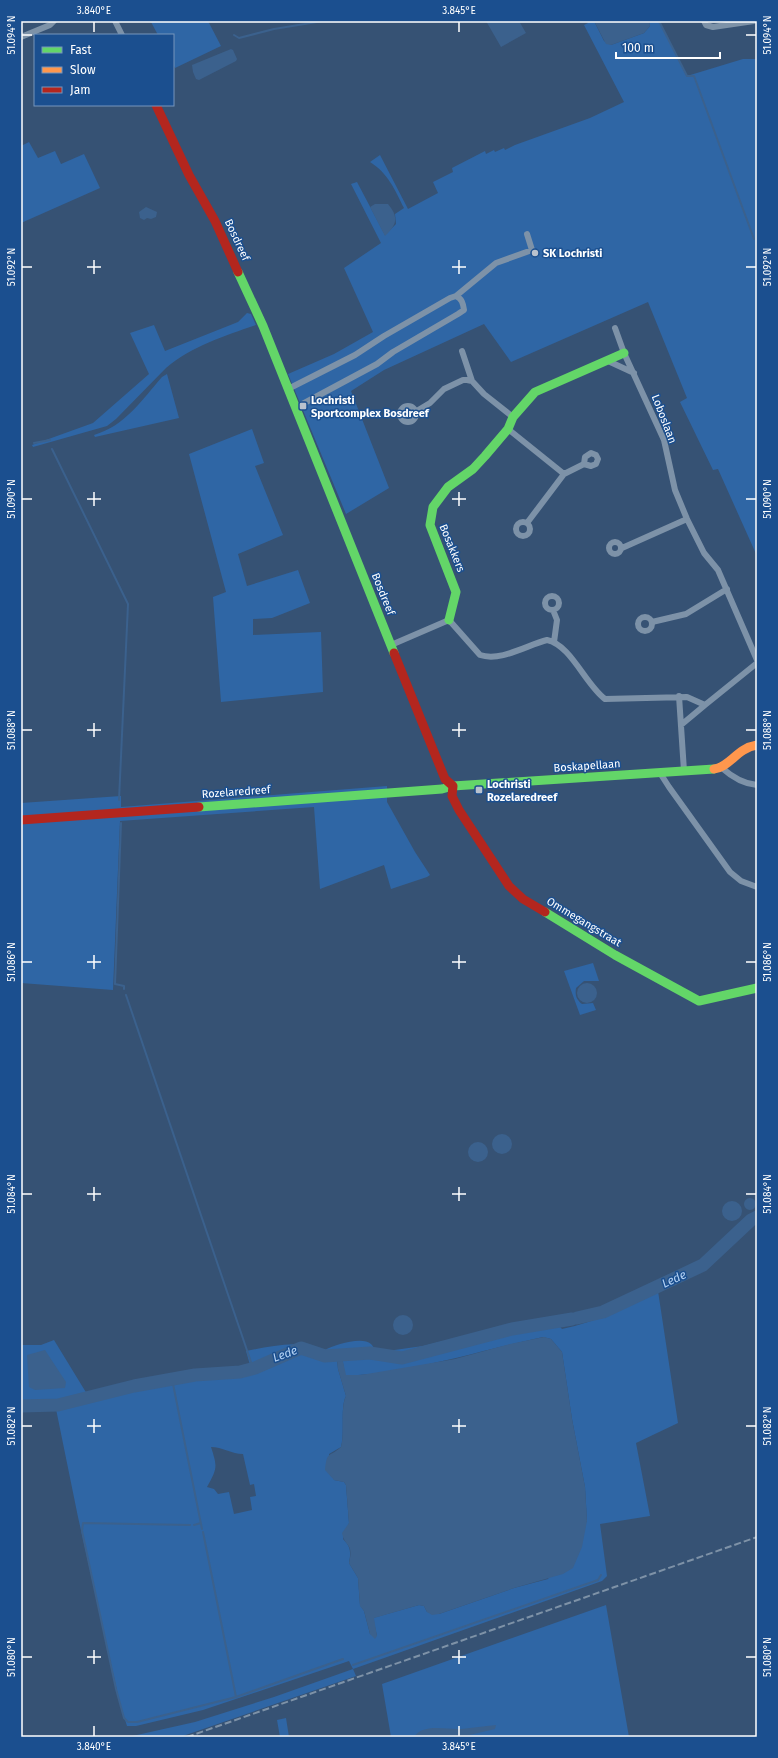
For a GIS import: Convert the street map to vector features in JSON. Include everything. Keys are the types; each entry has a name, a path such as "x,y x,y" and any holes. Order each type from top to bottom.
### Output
{"street":[{"path":"21,37 50,25 54,21"},
{"path":"115,21 122,34"},
{"path":"704,21 706,25 713,27 754,21"},
{"name":"Bosdreef","path":"156,106 189,175 214,221 263,326 445,779 453,786"},
{"path":"288,389 355,355 384,336 456,296 496,263 532,250 527,234"},
{"path":"295,408 377,364 393,352 464,310 461,299 456,296"},
{"name":"Loboslaan","path":"615,328 624,353 664,440 675,490 687,519 704,554 718,570 757,662 681,725"},
{"path":"462,350 472,381 484,394 514,417"},
{"name":"Bosakkers","path":"449,620 456,592 430,525 433,507 448,487 473,469 508,429 514,417 535,392 624,353"},
{"path":"608,361 634,374"},
{"path":"415,412 430,403 439,393 451,385 463,380 472,381"},
{"path":"508,429 564,474"},
{"path":"526,522 564,474 584,464"},
{"path":"622,548 687,519"},
{"path":"652,622 686,614 727,589"},
{"path":"553,610 557,620 554,642"},
{"path":"391,645 449,620 480,655 488,657 497,656 547,640 554,642 563,648 596,693 605,699 679,696 687,697 705,705"},
{"path":"679,696 684,771"},
{"path":"757,745 745,749 735,755 722,768 735,778 749,785 757,785"},
{"name":"Boskapellaan","path":"453,786 722,768"},
{"path":"660,773 730,872 741,881 757,887"},
{"name":"Rozelaredreef","path":"21,820 442,789 453,786"},
{"name":"Ommegangstraat","path":"453,786 452,796 459,810 509,886 523,899 615,955 699,1001 757,988"}],"shaded area":[{"path":"208,21 221,46 175,68 174,34 157,34 151,22"},
{"path":"486,21 519,21 526,33 501,47"},
{"path":"587,21 594,21 604,41 611,45 644,33 650,26 649,21 659,21 687,76 743,59 757,59 757,556 718,469 713,470 680,402 687,398 648,302 511,362 484,324 384,370 351,391 389,488 346,514 288,374 334,354 373,332 344,268 381,243 351,184 357,182 385,235 396,224 395,214 404,208 394,188 382,171 370,162 380,155 408,209 438,193 433,182 453,172 452,168 485,151 486,154 494,150 495,152 504,148 505,150 590,118 624,102 584,25 588,23"},
{"path":"594,21 649,21 650,26 644,33 611,45 606,44"},
{"path":"231,49 233,50 237,59 236,61 199,80 196,79 192,65"},
{"path":"29,142 38,158 55,151 61,164 84,154 100,188 21,223 21,146"},
{"path":"375,204 388,204 394,213 394,224 385,236 370,207"},
{"path":"146,207 157,212 156,217 151,219 147,218 144,220 140,218 139,212"},
{"path":"247,313 251,314 256,325 209,342 176,360 107,426 33,447 32,445 93,423 149,374 130,333 154,325 165,351 238,322"},
{"path":"167,374 179,418 95,437 94,435 105,431 124,419 162,377"},
{"path":"252,429 264,463 255,466 283,535 238,554 247,586 298,570 310,603 272,618 253,619 253,635 321,632 323,692 221,702 213,597 226,592 189,454"},
{"path":"387,786 387,802 415,852 430,875 427,877 391,889 384,865 320,889 314,807 120,821 113,990 21,983 21,803 121,796 121,807"},
{"path":"593,963 599,981 584,981 576,988 576,997 582,1004 593,1003 596,1010 580,1015 564,971"},
{"path":"587,983 594,986 597,993 594,1000 587,1003 580,1000 577,993 580,986"},
{"path":"498,1134 506,1134 512,1140 512,1148 506,1154 498,1154 492,1148 492,1140"},
{"path":"474,1142 482,1142 488,1148 488,1156 482,1162 474,1162 468,1156 468,1148"},
{"path":"748,1198 752,1198 756,1204 752,1210 748,1210 744,1206 744,1202"},
{"path":"732,1201 739,1204 742,1211 739,1218 732,1221 725,1218 722,1211 725,1204"},
{"path":"658,1291 678,1423 636,1443 650,1516 600,1524 607,1576 602,1581 353,1669 349,1661 203,1710 136,1726 127,1726 120,1704 78,1517 56,1409 148,1386 226,1373 228,1368 250,1365 246,1351 256,1349 295,1344 325,1350 341,1344 361,1341 371,1344 376,1352 380,1352 423,1346 506,1326 553,1319 562,1329 599,1318","holes":["543,1337 551,1339 562,1352 572,1419 585,1487 587,1521 548,1579 514,1588 439,1614 427,1612 424,1606 419,1605 373,1618 377,1636 370,1634 364,1611 360,1605 358,1578 349,1563 350,1550 343,1539 349,1523 346,1485 344,1482 334,1480 329,1454 341,1447 343,1434 343,1406 346,1396 338,1369 337,1359 342,1357 345,1375 367,1374 439,1362","211,1447 243,1454 250,1485 254,1484 256,1496 250,1497 252,1510 234,1514 229,1492 218,1494 214,1489 207,1487 215,1471 215,1463"]},
{"path":"399,1315 407,1315 413,1321 413,1329 407,1335 399,1335 393,1329 393,1321"},
{"path":"544,1337 551,1339 562,1352 572,1419 585,1487 587,1521 582,1547 573,1568 563,1574 514,1588 439,1614 432,1615 427,1612 424,1606 419,1605 374,1618 377,1636 375,1639 370,1634 364,1611 360,1606 358,1578 349,1563 350,1548 343,1538 342,1533 349,1523 346,1485 344,1482 334,1480 325,1470 329,1455 341,1447 342,1441 343,1407 346,1396 338,1369 337,1359 342,1357 346,1375 361,1375 455,1359 510,1344"},
{"path":"54,1340 87,1394 59,1401 21,1403 21,1345 41,1345"},
{"path":"45,1350 66,1382 65,1388 35,1390 29,1387 27,1355"},
{"path":"606,1605 629,1737 391,1737 382,1684"},
{"path":"353,1669 356,1676 180,1737 128,1737 195,1722 274,1697"},
{"path":"286,1718 289,1737 280,1737 277,1720"},
{"path":"496,1725 495,1729 461,1737 414,1737 423,1730 429,1729 461,1729"}],"waterway":[{"path":"234,35 239,38 274,29 323,21"},
{"path":"659,21 687,76 694,76 754,239"},
{"path":"756,246 757,250"},
{"path":"34,443 50,440"},
{"path":"52,449 128,604 119,800"},
{"path":"121,823 115,984 124,986 124,989"},
{"path":"126,995 252,1365 255,1368"},
{"name":"Lede","path":"577,1318 603,1312 703,1265 751,1220 757,1217"},
{"name":"Lede","path":"21,1406 58,1405 134,1386 195,1375 240,1372 255,1368 301,1348 325,1356 370,1353 402,1358 512,1329 572,1319"},
{"name":"Lede","path":"339,1354 340,1359"},
{"path":"172,1379 202,1529"},
{"path":"190,1525 83,1523 82,1531 116,1689 124,1718 128,1722 137,1722 236,1697"},
{"path":"194,1525 201,1523"},
{"path":"203,1532 236,1697 343,1659"},
{"path":"353,1665 598,1580 601,1575"}],"railway":[{"path":"187,1737 757,1537"}],"traffic: fast":[{"path":"238,272 263,326 394,653"},
{"path":"449,620 456,592 430,525 433,507 448,487 473,469 485,456 508,429 513,417 535,392 624,353"},
{"path":"199,807 442,789 453,786 714,769"},
{"path":"545,912 615,955 699,1001 757,988"}],"traffic: slow":[{"path":"714,769 724,765 744,750 757,745"}],"traffic: jam":[{"path":"156,106 189,175 215,221 238,272"},
{"path":"394,653 445,779 453,786"},
{"path":"453,786 452,796 459,810 509,886 523,899 545,912"},
{"path":"21,820 199,807"}],"place":[{"name":"SK Lochristi","path":"535,253"},
{"name":"Lochristi Sportcomplex Bosdreef","path":"303,406"},
{"name":"Lochristi Rozelaredreef","path":"479,790"}]}
